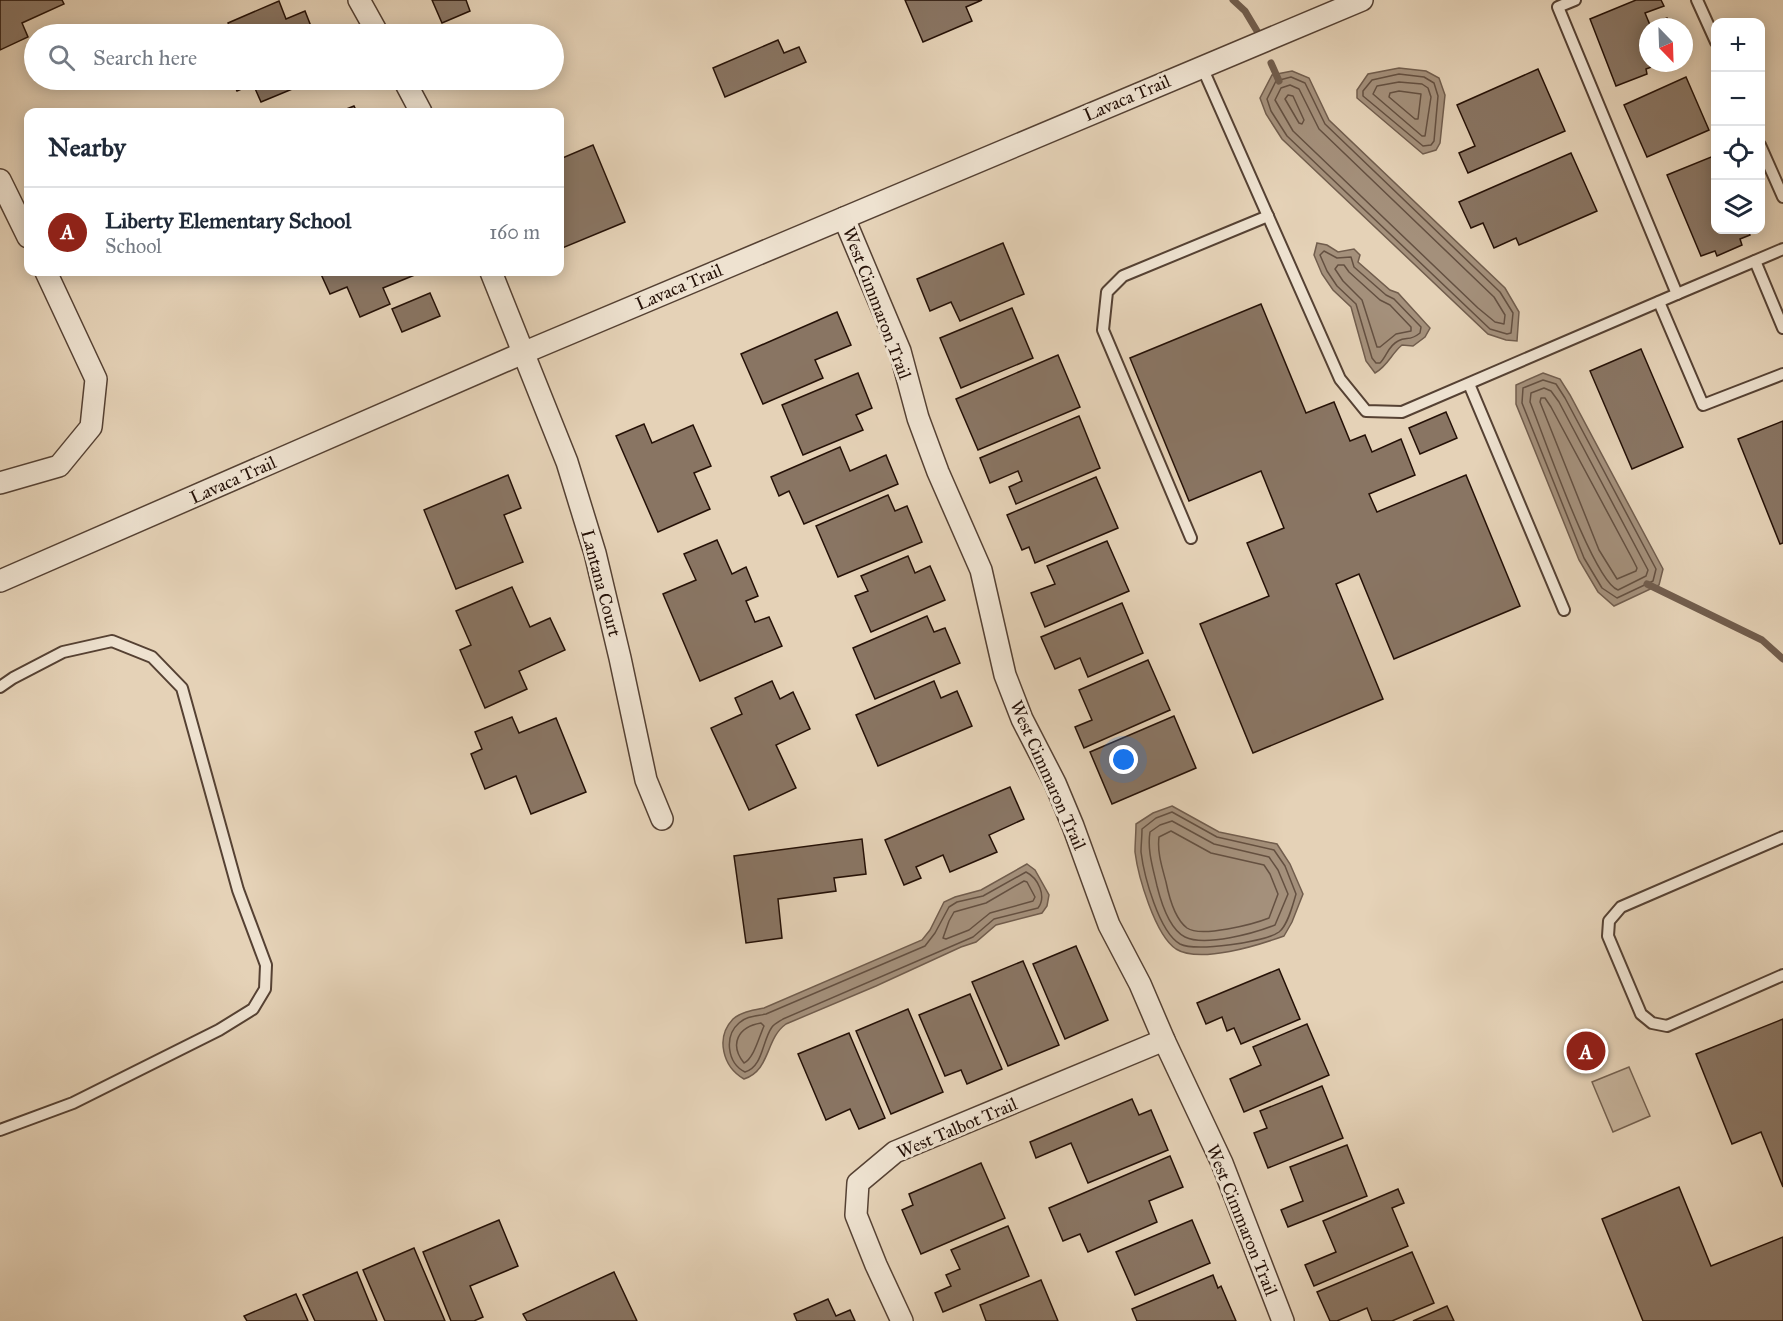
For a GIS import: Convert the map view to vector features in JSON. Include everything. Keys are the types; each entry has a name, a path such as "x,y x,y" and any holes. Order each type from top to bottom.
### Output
{"street":[{"path":"359,0 372,24"},
{"name":"Lavaca Trail","path":"0,581 523,352 1362,0"},
{"path":"409,90 419,108"},
{"path":"0,180 24,229"},
{"name":"West Cimmaron Trail","path":"844,218 900,351 918,418 938,472 981,570 1005,675 1022,719 1073,826 1109,925 1140,984 1222,1164 1283,1321"},
{"path":"0,483 58,466 91,427 96,379 48,276"},
{"name":"Lantana Court","path":"493,276 567,462 591,542 620,658 645,780 662,819"},
{"name":"West Talbot Trail","path":"902,1321 856,1215 858,1183 895,1152 1164,1040"}],"lane":[{"path":"1575,0 1557,3 1677,294"},
{"path":"1697,0 1711,31"},
{"path":"1202,67 1340,379 1366,411 1402,412 1783,249"},
{"path":"1765,155 1783,197"},
{"path":"1191,538 1102,330 1107,292 1123,276 1268,216"},
{"path":"1755,261 1783,328"},
{"path":"1659,302 1703,405 1783,374"},
{"path":"1469,384 1564,610"},
{"path":"0,687 63,652 112,641 152,657 182,688 238,890 266,965 265,989 253,1010 219,1030 73,1104 0,1130"},
{"path":"1783,837 1621,907 1609,921 1608,936 1641,1014 1652,1023 1667,1026 1783,975"}],"shaded area":[{"path":"1629,1067 1650,1116 1613,1132 1592,1082"}],"water":[{"path":"1399,68 1426,71 1439,78 1445,95 1440,143 1436,150 1423,154 1357,98 1357,90 1368,74"},
{"path":"1292,71 1309,78 1329,120 1505,288 1519,312 1517,341 1488,334 1282,139 1266,114 1260,98 1272,75"},
{"path":"1317,243 1327,245 1338,252 1354,249 1360,255 1358,262 1390,290 1398,293 1430,328 1425,337 1413,346 1402,345 1375,373 1366,361 1351,307 1333,290 1322,274 1314,255"},
{"path":"1543,373 1560,379 1570,395 1663,569 1659,585 1614,606 1598,592 1579,560 1516,404 1516,385"},
{"path":"1172,806 1219,832 1277,844 1290,864 1303,894 1284,936 1230,952 1199,955 1176,949 1168,942 1149,904 1135,849 1136,824 1153,813"},
{"path":"1027,864 1035,870 1049,895 1047,906 1042,913 996,925 976,942 786,1024 779,1030 764,1062 753,1075 744,1079 731,1067 724,1052 723,1043 727,1027 733,1019 764,1008 922,940 930,930 944,902 981,890"}],"building":[{"path":"0,0 62,0 64,4 22,23 24,39 0,50"},
{"path":"432,0 466,0 470,11 442,23"},
{"path":"905,0 982,0 966,7 972,21 923,42"},
{"path":"1636,0 1661,0 1664,6 1645,13 1647,18 1639,18 1639,72 1647,72 1647,74 1616,86 1590,19"},
{"path":"279,1 286,19 305,11 310,24 228,24"},
{"path":"778,40 784,53 799,47 806,62 725,97 713,68"},
{"path":"1538,69 1565,131 1468,173 1459,153 1475,146 1457,105"},
{"path":"1686,77 1709,130 1647,157 1624,105"},
{"path":"256,90 290,90 261,102"},
{"path":"593,145 625,222 564,247 564,157"},
{"path":"1571,153 1597,211 1519,245 1516,238 1494,248 1483,223 1471,228 1459,202"},
{"path":"1711,157 1711,234 1750,234 1740,239 1742,245 1717,256 1715,251 1701,256 1667,175"},
{"path":"1003,243 1024,294 960,321 951,302 930,311 917,279"},
{"path":"322,276 412,276 383,288 390,304 360,317 347,287 330,294"},
{"path":"430,293 440,316 402,332 392,309"},
{"path":"1261,304 1306,413 1334,402 1350,441 1365,435 1372,452 1401,439 1415,475 1369,494 1377,512 1466,475 1520,606 1394,659 1359,574 1336,584 1383,699 1253,753 1200,624 1269,596 1247,543 1284,528 1261,471 1189,501 1130,358"},
{"path":"1012,308 1033,358 961,388 940,338"},
{"path":"837,312 851,345 815,360 823,378 763,404 741,354"},
{"path":"1641,349 1683,447 1632,469 1590,371"},
{"path":"1058,355 1080,407 978,450 956,399"},
{"path":"858,373 872,408 856,415 863,430 803,455 782,405"},
{"path":"1446,412 1457,438 1420,454 1409,428"},
{"path":"1079,416 1100,468 1016,504 1009,487 1022,481 1018,471 990,483 980,458"},
{"path":"1783,421 1783,543 1780,544 1738,439"},
{"path":"644,424 652,443 693,425 711,466 694,473 710,509 658,532 616,436"},
{"path":"840,447 850,471 886,455 898,484 804,524 789,491 779,496 771,477"},
{"path":"508,475 521,508 504,515 523,562 456,589 424,510"},
{"path":"1096,477 1118,528 1035,563 1029,547 1022,550 1007,515"},
{"path":"888,495 895,511 907,506 922,542 838,577 816,526"},
{"path":"717,540 732,574 746,567 758,596 746,601 755,622 769,617 782,646 700,681 663,594 696,580 684,554"},
{"path":"1107,541 1129,591 1045,627 1031,593 1055,584 1047,566"},
{"path":"908,556 915,573 930,566 945,600 871,632 855,596 868,591 861,576"},
{"path":"512,587 530,627 550,618 565,650 519,671 527,689 485,708 460,650 471,645 456,611"},
{"path":"1122,603 1143,653 1088,677 1080,658 1055,669 1041,637"},
{"path":"927,616 934,632 945,628 960,663 875,699 853,648"},
{"path":"1148,660 1170,710 1084,748 1075,727 1092,720 1079,690"},
{"path":"772,681 780,699 793,692 810,729 776,745 796,788 749,810 711,728 742,714 735,698"},
{"path":"934,681 941,698 957,691 972,726 878,766 856,715"},
{"path":"1174,716 1196,768 1112,804 1090,752"},
{"path":"512,717 519,733 556,718 586,792 531,814 516,776 485,789 471,754 482,749 475,732"},
{"path":"1010,787 1024,819 989,835 997,852 950,872 943,855 916,867 921,878 904,885 885,840"},
{"path":"862,839 866,874 834,878 836,891 778,899 782,938 746,943 734,856"},
{"path":"1076,946 1108,1020 1065,1039 1033,964"},
{"path":"1023,961 1059,1045 1008,1066 972,982"},
{"path":"1279,969 1300,1019 1241,1044 1234,1028 1227,1031 1222,1017 1206,1024 1197,1003"},
{"path":"970,994 1002,1069 967,1084 961,1070 945,1076 919,1015"},
{"path":"908,1009 943,1092 891,1114 856,1031"},
{"path":"1783,1019 1783,1187 1761,1132 1732,1144 1696,1054"},
{"path":"1307,1024 1329,1075 1244,1112 1230,1079 1261,1065 1253,1047"},
{"path":"849,1033 885,1118 859,1129 850,1109 826,1120 798,1054"},
{"path":"1322,1086 1343,1138 1268,1168 1254,1133 1267,1128 1260,1111"},
{"path":"1132,1099 1139,1115 1151,1110 1168,1150 1088,1183 1071,1143 1036,1158 1030,1142"},
{"path":"1347,1145 1367,1196 1288,1227 1281,1210 1303,1201 1290,1167"},
{"path":"1170,1156 1183,1187 1149,1201 1157,1222 1088,1252 1080,1234 1063,1241 1049,1208"},
{"path":"981,1163 1005,1218 921,1254 902,1210 913,1205 909,1194"},
{"path":"1679,1187 1711,1266 1783,1237 1783,1321 1643,1321 1602,1219"},
{"path":"1398,1189 1404,1203 1392,1208 1408,1246 1314,1286 1305,1265 1336,1252 1323,1221"},
{"path":"499,1220 518,1266 470,1286 483,1317 474,1321 451,1321 423,1252"},
{"path":"1192,1220 1210,1263 1135,1295 1116,1252"},
{"path":"1008,1226 1029,1276 943,1312 935,1293 951,1286 946,1275 960,1269 951,1250"},
{"path":"414,1248 445,1321 385,1321 363,1270"},
{"path":"1412,1252 1434,1303 1392,1321 1372,1321 1367,1308 1337,1321 1330,1321 1317,1292"},
{"path":"357,1272 377,1321 315,1321 303,1295"},
{"path":"614,1272 637,1321 527,1321 523,1314"},
{"path":"1213,1275 1218,1288 1221,1286 1236,1321 1137,1321 1132,1309"},
{"path":"1041,1280 1058,1321 986,1321 980,1305"},
{"path":"296,1294 308,1321 247,1321 244,1316"},
{"path":"828,1299 836,1316 850,1310 855,1321 797,1321 794,1314"},
{"path":"1447,1306 1454,1321 1413,1321"}],"waterway":[{"path":"1233,0 1245,11 1257,31"},
{"path":"1271,63 1279,81"},
{"path":"1647,584 1762,640 1783,659"}],"place":[{"name":"Liberty Elementary School","path":"1586,1051"}]}
